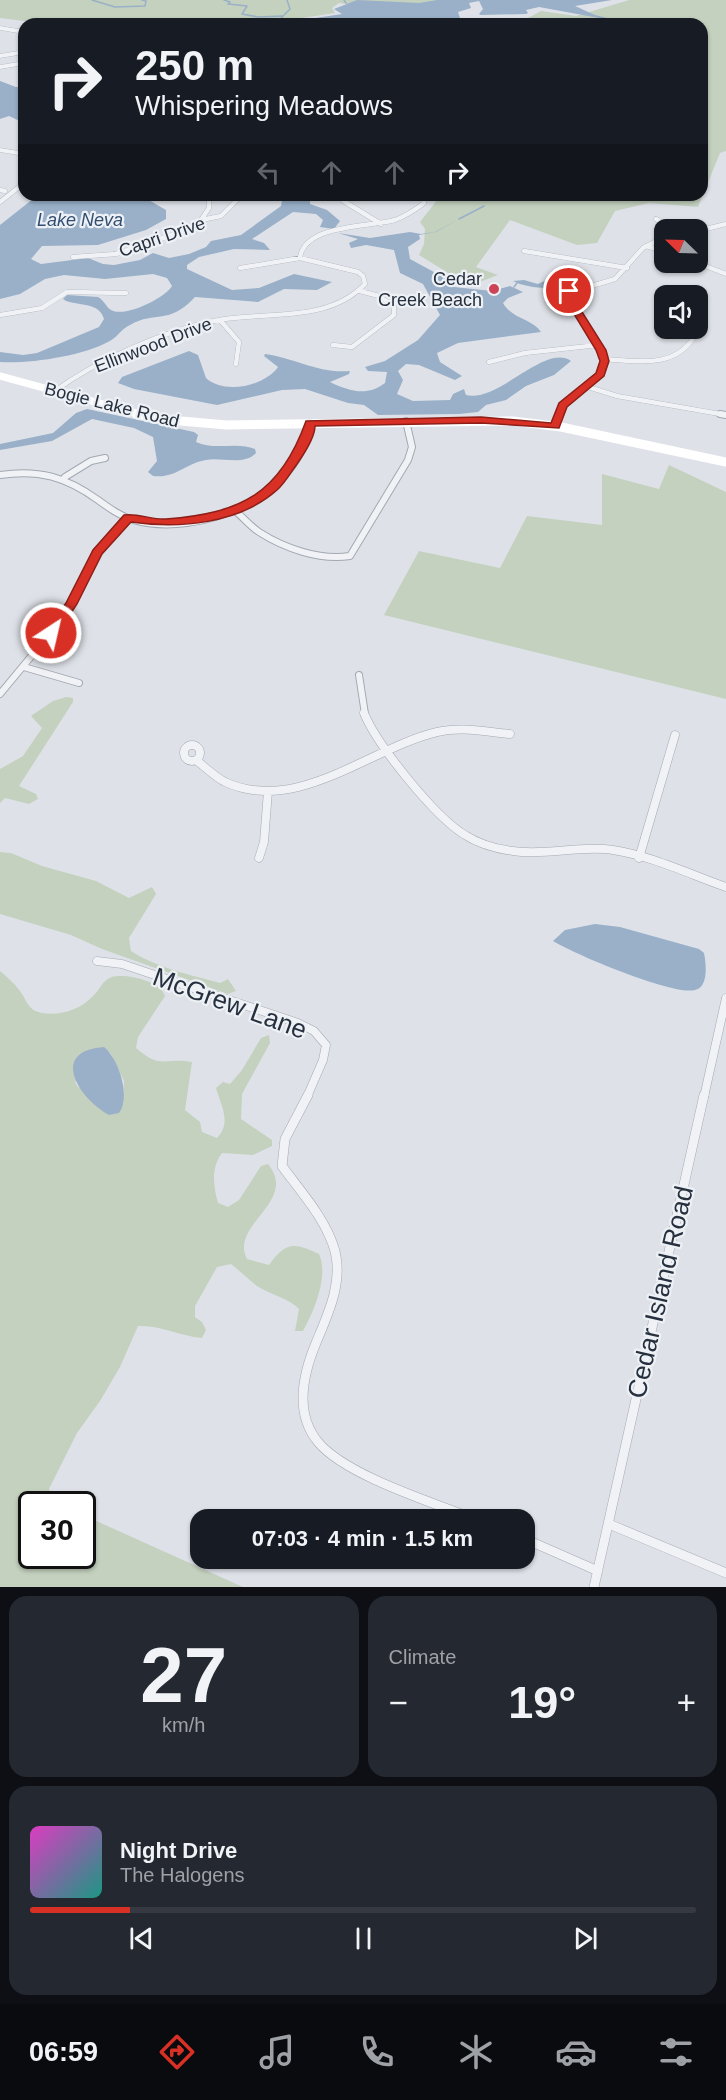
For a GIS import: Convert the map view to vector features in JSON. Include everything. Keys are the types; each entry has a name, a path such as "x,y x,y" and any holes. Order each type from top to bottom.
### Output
{"main road":[{"name":"Bogie Lake Road","path":"0,376 181,423 493,420 555,426 726,462"}],"street":[{"path":"0,28 18,31"},
{"path":"0,56 18,53"},
{"path":"0,66 18,64"},
{"path":"0,150 18,153"},
{"path":"0,202 18,188"},
{"path":"201,220 209,208 209,201"},
{"name":"Capri Drive","path":"73,257 116,254 178,233 201,220 221,216 236,201"},
{"path":"344,201 381,224"},
{"path":"300,258 301,250 314,240 346,228 381,224 400,219 416,210 425,201"},
{"path":"708,228 726,224"},
{"path":"555,426 563,405 600,374 604,359 567,294 615,279 646,246 654,242"},
{"path":"646,246 654,248"},
{"path":"524,251 627,268"},
{"path":"240,268 300,258 358,272 365,280 360,291 388,301 394,306 394,315 352,347 333,345"},
{"path":"708,267 726,274"},
{"name":"Ellinwood Drive","path":"55,392 83,372 198,326 220,320 276,317 337,303 360,291"},
{"path":"0,315 42,308 67,292 126,293"},
{"path":"220,320 239,342 236,364"},
{"path":"604,359 669,358 687,350 693,339"},
{"path":"489,362 525,353 598,345"},
{"path":"585,386 617,396 726,415"},
{"path":"234,510 257,530 285,544 328,557 350,556 408,460 411,452 409,421"},
{"path":"0,475 33,471 65,477 128,518 148,522 211,517 234,510 274,487 297,457 306,438 306,423"},
{"path":"65,477 91,460 105,458"},
{"path":"0,694 24,667 71,604 97,553 128,518"},
{"path":"24,667 79,683"},
{"path":"359,675 363,684 364,714 389,751 445,821 464,835 488,845 533,852 585,848 613,850 726,887"},
{"path":"196,760 216,776 233,785 268,791 304,786 439,732 466,730 510,734"},
{"path":"639,858 675,735"},
{"path":"259,858 264,842 268,791"},
{"name":"McGrew Lane","path":"97,961 122,964 298,1023 320,1036 326,1045 322,1068 290,1131 281,1158 282,1166 324,1225 338,1266 333,1298 302,1383 304,1412 318,1442 343,1461 374,1478 450,1509"},
{"name":"Cedar Island Road","path":"594,1587 726,998"},
{"path":"609,1524 726,1573"},
{"path":"535,1543 598,1571"}],"green space":[{"path":"0,0 469,0 452,18 339,3 332,8 335,13 302,18 18,18 18,20 0,18"},
{"path":"629,0 726,0 726,151 720,153 708,182 708,18 528,18 541,11 576,16"},
{"path":"436,201 700,201 698,207 649,203 615,211 597,243 577,245 510,220 476,267 498,275 477,283 453,276 419,255 424,244 425,229 420,222"},
{"path":"669,465 726,492 726,699 384,615 419,551 500,568 527,516 602,525 602,474 659,489"},
{"path":"66,697 73,698 73,702 19,786 36,794 38,799 29,804 5,798 0,803 0,769 23,756 42,728 31,716 53,701"},
{"path":"0,852 11,853 42,866 96,881 129,898 152,887 156,894 129,938 131,951 152,962 186,974 220,983 228,979 236,991 228,994 102,949 71,935 0,914"},
{"path":"0,971 18,988 30,1007 37,1012 49,1014 63,1013 82,1005 112,977 134,977 157,986 165,996 138,1037 136,1048 144,1055 158,1061 192,1062 185,1110 200,1122 202,1132 217,1138 225,1120 216,1088 223,1082 230,1084 242,1070 261,1038 269,1035 270,1043 242,1094 241,1119 272,1140 272,1146 253,1155 222,1153 216,1165 214,1183 218,1203 228,1207 239,1200 261,1166 268,1164 275,1178 275,1190 270,1202 247,1235 244,1246 247,1259 269,1265 280,1252 291,1246 303,1247 319,1254 322,1272 319,1293 303,1331 295,1331 299,1309 290,1302 257,1286 231,1264 217,1267 195,1306 195,1317 202,1322 206,1330 202,1338 154,1327 138,1326 120,1367 100,1401 77,1433 50,1491 18,1491 18,1569 96,1569 96,1521 190,1563 190,1569 203,1569 243,1587 0,1587","holes":["110,1052 124,1081 123,1104 78,1087 75,1082"]}],"water":[{"path":"357,0 419,3 437,0 612,0 575,6 607,18 539,7 526,10 528,13 526,14 481,15 479,14 483,9 479,1 469,3 471,8 458,12 460,18 316,18 342,14 334,9"},
{"path":"0,81 18,87 18,120 9,116 0,119"},
{"name":"Lake Neva","path":"30,201 150,201 166,210 166,219 146,230 98,245 42,246 31,259 41,264 88,258 103,264 114,265 140,260 153,253 169,258 189,254 206,247 211,241 241,235 281,206 282,201 310,201 310,204 327,210 340,221 334,229 320,227 323,220 316,214 293,212 252,239 264,243 270,250 234,249 199,257 187,265 187,269 232,290 259,288 294,274 332,282 317,290 284,289 258,302 195,297 177,312 139,321 97,347 70,355 12,362 0,362 0,352 23,355 37,353 99,327 104,319 98,310 66,301 63,299 67,295 98,297 111,310 117,312 144,306 172,286 167,278 153,274 105,279 64,275 45,279 20,294 0,299 0,225"},
{"path":"459,219 436,232 419,235 420,239 408,247 410,259 443,277 454,287 492,291 510,286 523,292 508,298 503,303 541,332 458,343 437,353 440,362 462,376 455,380 419,365 406,364 398,371 403,380 397,394 413,401 450,400 453,394 464,389 466,395 479,395 492,391 548,360 560,358 571,361 554,375 526,386 506,400 486,405 478,412 378,415 364,405 348,403 305,389 282,390 217,405 134,389 118,383 122,377 189,351 198,355 206,378 223,386 244,386 272,374 278,367 264,356 265,354 317,368 350,371 349,374 330,382 344,388 365,391 378,387 385,383 387,372 368,371 365,367 385,361 418,340 440,315 423,284 400,273 394,250 366,245 351,248 349,243 358,239 338,233 370,238 410,232 421,234 435,232"},
{"path":"567,270 570,272 571,279 576,282 562,287 535,287 513,281 524,280 538,284"},
{"path":"87,409 194,432 198,435 196,442 203,445 248,447 255,449 256,453 239,460 206,460 168,475 153,476 148,472 157,461 153,437 134,428 92,419 52,441 0,450 0,444 53,433 76,413"},
{"path":"595,924 620,927 699,949 704,953 706,974 703,984 695,990 666,987 601,964 553,941 565,930"},
{"path":"104,1047 119,1069 124,1098 119,1113 109,1115 87,1098 74,1076 73,1066 77,1057 87,1050"}],"waterway":[{"path":"92,0 115,7 145,6 146,1 142,0"},
{"path":"224,0 230,2 228,4 247,6 242,14 258,17 283,16 282,18"},
{"path":"284,15 290,9 287,0"},
{"path":"459,219 484,206"},
{"path":"514,287 517,283"}],"place":[{"name":"Cedar Creek Beach","path":"494,289"}],"route":[{"path":"51,633 63,618 97,553 114,531 128,518 162,523 211,517 228,513 261,496 274,487 297,457 309,431 309,423 481,420 555,426 567,400 594,381 604,368 603,354 568,296 569,291"}]}
